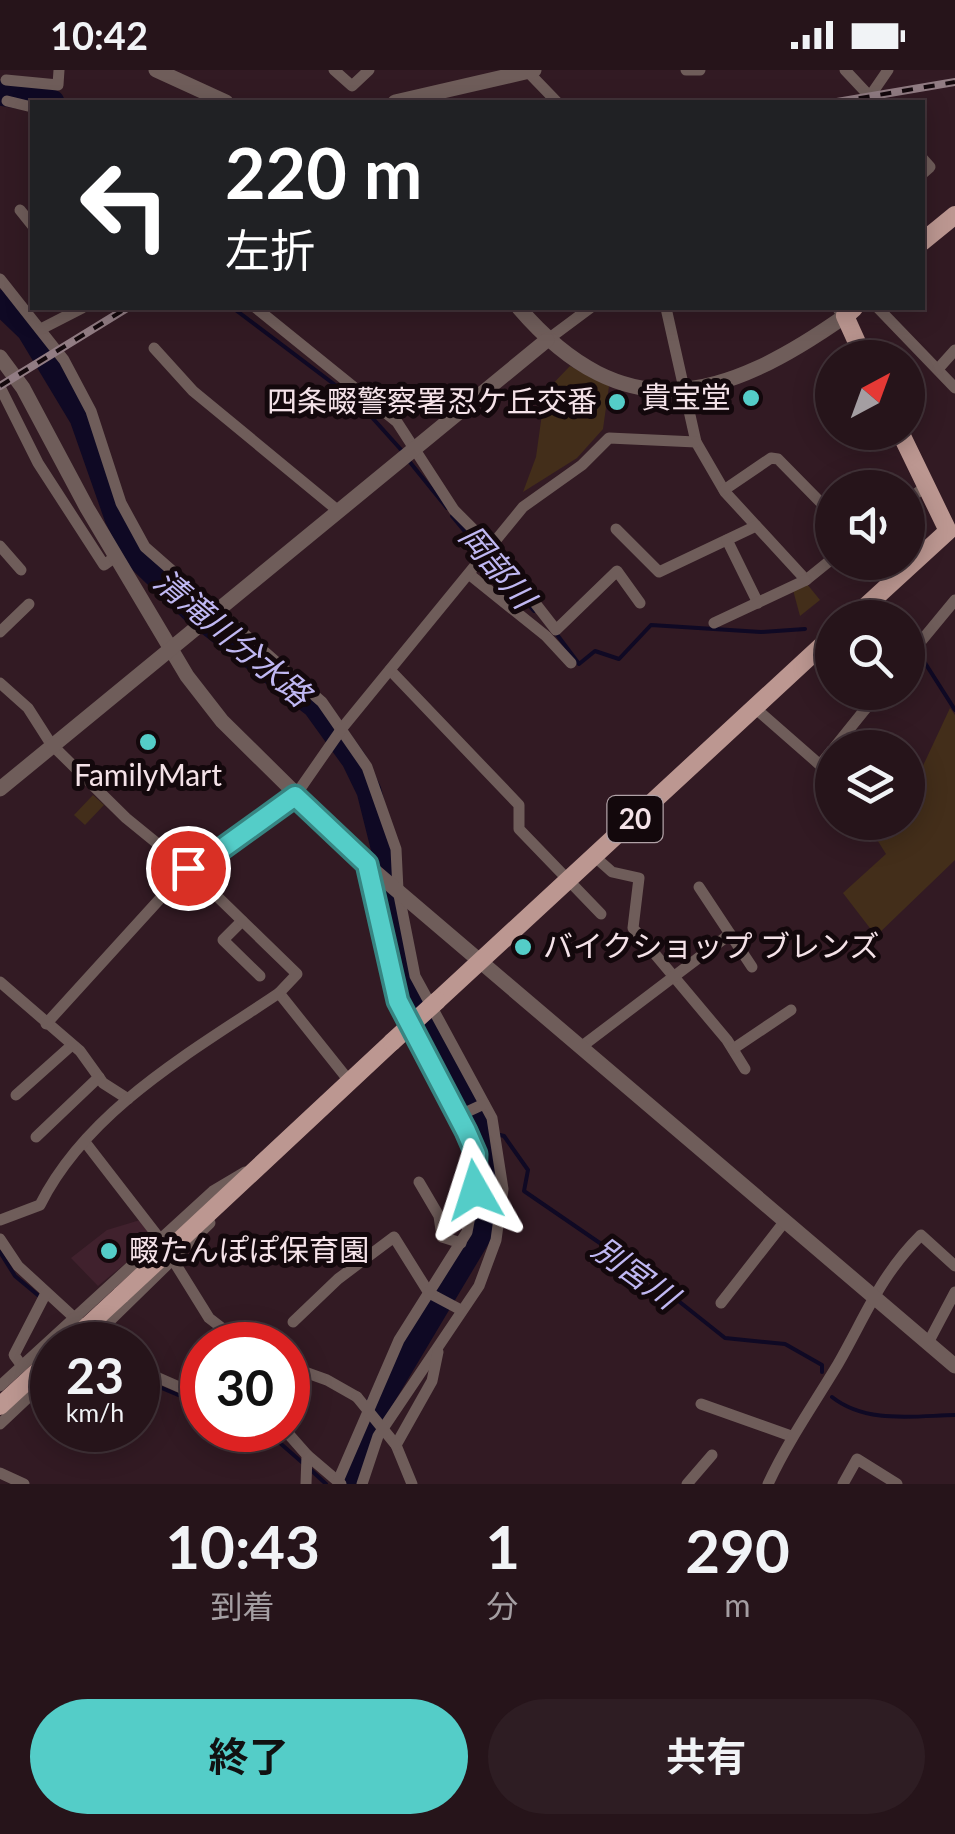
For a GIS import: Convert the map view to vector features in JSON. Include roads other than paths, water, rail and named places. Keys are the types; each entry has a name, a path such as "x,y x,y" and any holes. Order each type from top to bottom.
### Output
{"main road":[{"path":"925,240 955,215"},
{"path":"846,310 857,340"},
{"path":"875,600 952,537 909,450"},
{"name":"20","path":"93,1322 815,652"},
{"path":"0,1406 30,1378"}],"street":[{"path":"6,80 58,85 59,70"},
{"path":"156,70 222,100"},
{"path":"334,70 352,86 369,70"},
{"path":"428,99 529,70 555,100"},
{"path":"686,70 700,70"},
{"path":"845,70 869,100"},
{"path":"871,100 888,70"},
{"path":"7,101 30,107"},
{"path":"20,210 30,220"},
{"path":"0,279 64,360 90,411 134,532 154,558 322,702 367,767 396,848 398,890 415,976 472,1110 475,1190 461,1244 386,1365 340,1482 302,1452"},
{"path":"41,329 78,310"},
{"path":"258,310 397,422 407,451 488,553 556,630 617,571 640,603"},
{"path":"521,310 547,340 577,365 634,389 684,390 761,368 846,310"},
{"path":"0,789 336,508 587,310"},
{"path":"666,310 696,442 724,490 806,580"},
{"path":"880,310 955,388"},
{"path":"154,348 193,391 336,508"},
{"path":"938,369 955,350"},
{"path":"0,357 22,388 115,558 200,694 295,796 370,867 955,1366"},
{"path":"0,387 38,463 104,565 115,558"},
{"path":"46,1024 189,869 295,796 342,727 523,507 582,465 608,438 696,442"},
{"path":"724,490 772,458 778,459 815,497"},
{"path":"616,529 658,572 756,526"},
{"path":"727,540 758,603"},
{"path":"0,546 21,570"},
{"path":"714,623 815,573"},
{"path":"470,575 546,636 571,663"},
{"path":"925,637 955,600"},
{"path":"0,632 29,604"},
{"path":"390,670 520,805 519,829 600,914"},
{"path":"0,682 28,708 51,744 126,818 189,869 297,974 279,993 128,1099 53,1178 40,1205 0,1220"},
{"path":"755,708 815,761"},
{"path":"849,730 865,710"},
{"path":"594,856 612,872 639,878 631,921 745,1068"},
{"path":"362,1484 378,1436 440,1342 457,1308 479,1286 496,1240 503,1189 494,1127 472,1110 398,1001 370,867"},
{"path":"699,887 752,967"},
{"path":"242,921 224,940 260,976"},
{"path":"580,1047 730,934"},
{"path":"0,982 72,1045 99,1077 128,1099"},
{"path":"279,993 350,1082"},
{"path":"733,1049 790,1010"},
{"path":"16,1094 72,1045"},
{"path":"36,1136 99,1077"},
{"path":"85,1142 160,1240"},
{"path":"0,1386 213,1191 263,1161"},
{"path":"113,1322 226,1208 263,1161"},
{"path":"419,1182 439,1216 442,1236 461,1244"},
{"path":"721,1303 785,1221"},
{"path":"768,1484 791,1436 838,1363 889,1268 921,1235 955,1266"},
{"path":"293,1322 338,1279 394,1238 432,1294 457,1308"},
{"path":"0,1239 46,1293 77,1322"},
{"path":"173,1260 213,1322"},
{"path":"928,1343 955,1292"},
{"path":"22,1366 14,1355 46,1293"},
{"path":"396,1446 432,1381 440,1342"},
{"path":"310,1374 356,1398 396,1446 412,1484"},
{"path":"0,1424 30,1396"},
{"path":"701,1404 791,1436"},
{"path":"687,1484 712,1455"},
{"path":"306,1481 307,1458"},
{"path":"843,1484 857,1458 897,1484"},
{"path":"0,1473 24,1484"}],"waterway":[{"name":"岡部川","path":"0,93 40,100"},
{"name":"清滝川分水路","path":"0,302 29,330 82,418 117,518 136,556 194,612 315,706 354,760 369,791 387,863 399,960 484,1131 488,1174 481,1232 378,1405 351,1484"},
{"name":"岡部川","path":"236,310 359,403 404,453"},
{"name":"岡部川","path":"409,461 447,508"},
{"name":"岡部川","path":"452,516 481,551"},
{"name":"岡部川","path":"487,558 534,611"},
{"name":"岡部川","path":"555,632 579,664 595,651 619,659 651,625 761,632 805,629"},
{"name":"岡部川","path":"925,663 955,710"},
{"name":"別宮川","path":"484,1131 504,1136 528,1170 524,1191 642,1272 725,1338 785,1344 822,1365 822,1372"},
{"path":"0,1252 15,1276 39,1296"},
{"path":"160,1387 180,1396"},
{"name":"別宮川","path":"832,1397 845,1406 875,1415 955,1415"},
{"path":"290,1452 304,1464"},
{"path":"311,1470 326,1484"}],"railway":[{"path":"849,100 955,82"},
{"path":"0,386 124,310"}],"place":[{"name":"貴宝堂","path":"751,398"},
{"name":"四条畷警察署忍ケ丘交番","path":"617,402"},
{"name":"FamilyMart","path":"148,742"},
{"name":"バイクショップ ブレンズ","path":"523,947"},
{"name":"畷たんぽぽ保育園","path":"109,1251"}]}
